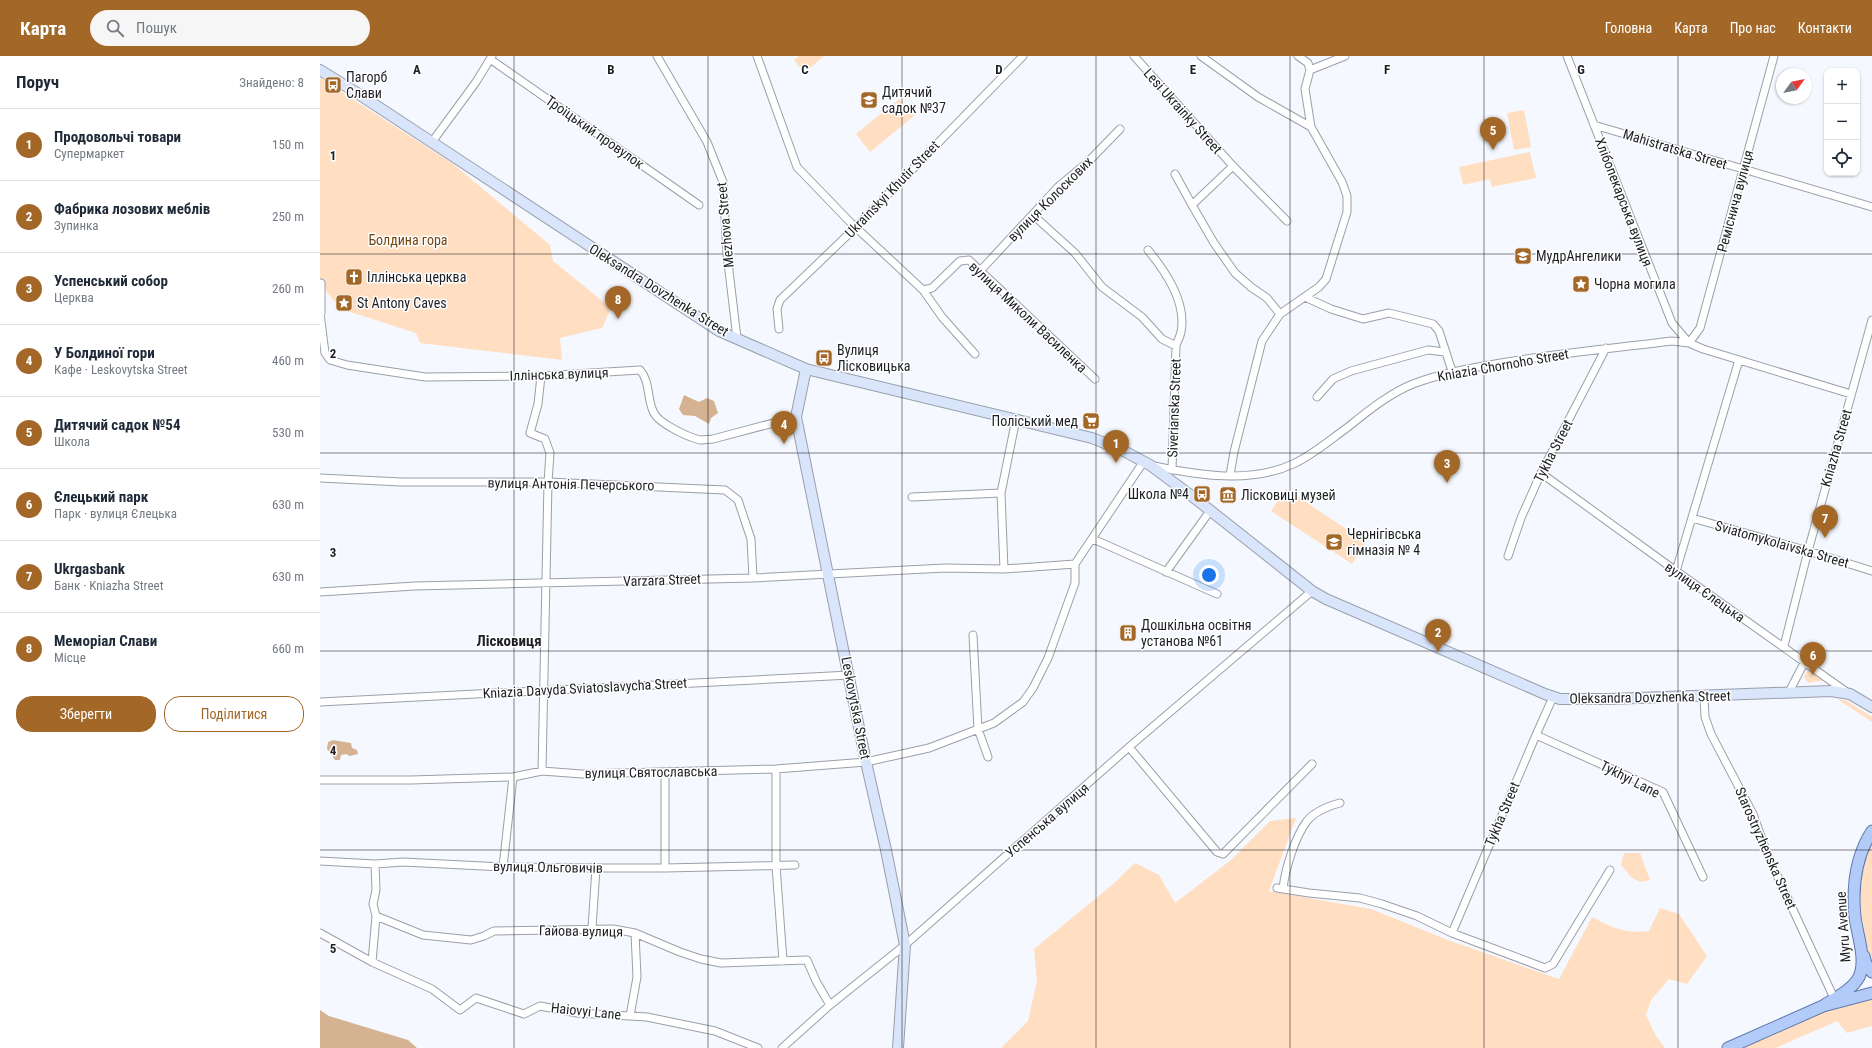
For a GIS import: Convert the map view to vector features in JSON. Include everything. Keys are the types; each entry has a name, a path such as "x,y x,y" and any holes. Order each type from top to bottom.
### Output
{"main road":[{"name":"Oleksandra Dovzhenka Street","path":"320,70 432,142 718,331 806,369 1092,438 1122,450 1147,463 1312,591 1326,599 1554,697 1560,699 1610,699 1831,691 1850,694"},
{"name":"Leskovytska Street","path":"806,369 796,417 905,945 898,1048"},
{"name":"вулиця Єлецька","path":"1850,694 1872,707"},
{"name":"Myru Avenue","path":"1823,1006 1852,986 1860,975 1862,962 1854,901 1855,880 1863,847 1872,831"},
{"path":"1859,938 1866,964 1872,972"},
{"name":"Myru Avenue","path":"1728,1048 1823,1006 1872,993"}],"street":[{"name":"Mezhova Street","path":"657,56 707,142 723,182 727,254 737,338"},
{"path":"757,56 797,167 856,228 923,290 942,317 975,354"},
{"name":"Ukrainskyi Khutir Street","path":"779,329 777,309 780,300 856,228 1023,56"},
{"name":"Lesi Ukrainky Street","path":"1134,56 1233,166 1287,221"},
{"path":"1201,56 1258,97 1311,126"},
{"path":"1230,475 1234,452 1262,341 1280,314 1319,287 1326,279 1347,212 1347,196 1342,182 1311,126 1305,89 1310,70 1308,63 1298,56"},
{"path":"1310,70 1345,56"},
{"name":"Хлібопекарська вулиця","path":"1567,56 1672,323 1689,342"},
{"name":"Реміснича вулиця","path":"1689,342 1700,328 1774,56"},
{"path":"432,142 476,82 491,58"},
{"name":"Троїцький провулок","path":"491,58 699,205"},
{"name":"Mahistratska Street","path":"1594,125 1872,207"},
{"name":"вулиця Колоскових","path":"980,270 1058,187 1088,162 1120,129"},
{"name":"Lesi Ukrainky Street","path":"1192,205 1233,166"},
{"path":"1175,174 1214,243 1235,273 1267,298 1280,314"},
{"name":"Siverianska Street","path":"1033,215 1075,253 1102,286 1142,317 1162,339 1176,346"},
{"name":"Siverianska Street","path":"1148,250 1169,280 1178,300 1181,317 1181,331 1176,346 1172,470"},
{"name":"вулиця Миколи Василенка","path":"923,290 932,288 960,261 969,260 1095,379"},
{"name":"Іллінська вулиця","path":"321,283 320,313 325,353 330,360 346,365 425,377 541,376 640,370 645,376 652,411 655,417 677,431 701,440 713,439 796,417"},
{"path":"1305,297 1331,309 1363,319 1389,313 1411,317 1433,324 1439,331 1452,371"},
{"name":"Kniazha Street","path":"1784,646 1808,550 1872,320"},
{"name":"Kniazia Chornoho Street","path":"1147,463 1188,473 1255,476 1280,470 1295,463 1322,446 1383,401 1412,384 1452,371 1606,348 1672,341 1689,342 1739,360 1851,394"},
{"name":"Tykha Street","path":"1508,556 1521,518 1541,473 1606,348"},
{"path":"1317,397 1333,379 1351,371 1428,350 1446,352"},
{"path":"1676,571 1739,360"},
{"path":"541,376 538,404 530,433 545,439 550,453 548,482 542,772"},
{"path":"1004,569 1001,493 1016,419"},
{"path":"1075,564 1147,463"},
{"name":"вулиця Єлецька","path":"1541,473 1850,694"},
{"name":"вулиця Антонія Печерського","path":"320,478 401,482 548,482 726,490 738,500 751,539 753,578"},
{"path":"912,497 1001,493"},
{"path":"1166,572 1210,511"},
{"name":"Sviatomykolaivska Street","path":"1692,518 1808,550 1872,571"},
{"path":"1093,539 1217,594"},
{"name":"Varzara Street","path":"320,592 415,586 753,578 945,568 1004,569 1075,564"},
{"name":"вулиця Святославська","path":"320,780 513,778 542,772 582,774 665,773 776,769 866,762 929,748 994,723 1022,702 1033,688 1048,658 1075,583 1075,564"},
{"name":"Успенська вулиця","path":"782,1048 830,1005 905,945 1129,746 1312,591"},
{"path":"973,635 978,730 988,757"},
{"path":"1789,692 1805,661"},
{"name":"Kniazia Davyda Sviatoslavycha Street","path":"320,702 850,675"},
{"name":"Starostryzhenska Street","path":"1704,696 1705,717 1711,734 1753,814 1768,856 1834,998"},
{"name":"Tykha Street","path":"1452,933 1536,735 1554,697"},
{"name":"Tykhyi Lane","path":"1536,735 1663,792 1703,877"},
{"path":"1129,746 1217,852 1223,854 1312,764"},
{"path":"776,769 776,866 783,961"},
{"path":"665,773 665,868"},
{"path":"503,867 513,778"},
{"path":"1340,803 1326,807 1308,820 1285,870 1280,888 1309,894 1360,898 1417,916 1452,933 1545,968 1552,964 1610,870"},
{"name":"вулиця Ольговичів","path":"320,861 375,864 403,862 503,867 596,868 795,865"},
{"path":"320,933 372,962 376,916 373,904 376,890 375,864"},
{"path":"592,928 596,868"},
{"name":"Гайова вулиця","path":"376,916 423,936 470,940 494,931 592,928 613,929 635,933 701,959 721,963 808,960 816,981 830,1005"},
{"name":"Haiovyi Lane","path":"630,1016 637,977 635,933"},
{"name":"Haiovyi Lane","path":"372,962 432,989 460,1010 476,998 524,1014 540,1006 577,1013 647,1017 715,1031 758,1048"}],"green space":[{"path":"799,56 824,56 804,73 794,60"},
{"name":"Болдина гора","path":"320,78 453,164 550,245 553,261 611,308 602,328 560,338 562,360 420,343 416,333 341,309 320,284"},
{"path":"899,99 914,116 870,152 856,134"},
{"path":"1524,110 1531,147 1514,150 1507,113"},
{"path":"1530,152 1536,178 1492,187 1490,179 1463,185 1459,167"},
{"path":"1286,489 1366,542 1352,564 1271,511"},
{"path":"1812,670 1825,680 1808,683 1804,677 1807,671"},
{"path":"1837,699 1847,701 1872,717 1872,722"},
{"path":"1296,818 1269,891 1371,909 1448,940 1559,979 1592,917 1626,931 1641,932 1649,931 1660,908 1679,914 1707,956 1687,984 1669,979 1651,1000 1646,1015 1656,1036 1665,1048 1001,1048 1028,1021 1037,981 1034,949 1112,885 1135,863 1159,875 1175,903 1231,860 1270,821"},
{"path":"1872,842 1872,963 1863,927 1860,890 1861,878 1867,854"},
{"path":"1624,853 1640,853 1650,880 1641,882 1632,878 1621,865"},
{"path":"1872,994 1872,1026 1847,1033 1837,1021 1776,1048 1741,1048 1836,1005"}],"shaded area":[{"path":"684,395 699,402 707,398 714,401 718,413 711,418 709,424 695,416 683,415 679,409"},
{"path":"333,740 351,743 352,748 357,750 358,754 350,756 346,754 341,755 340,760 335,760 327,749 328,742"},
{"path":"320,1010 329,1016 408,1040 417,1048 320,1048"}],"place":[{"name":"Пагорб Слави","path":"333,85"},
{"name":"Дитячий садок №37","path":"869,100"},
{"name":"Дитячий садок №54","path":"1493,150"},
{"name":"МудрАнгелики","path":"1523,256"},
{"name":"Іллінська церква","path":"354,277"},
{"name":"Чорна могила","path":"1581,284"},
{"name":"St Antony Caves","path":"344,303"},
{"name":"Меморіал Слави","path":"618,319"},
{"name":"Вулиця Лісковицька","path":"824,358"},
{"name":"Поліський мед","path":"1091,421"},
{"name":"У Болдиної гори","path":"784,444"},
{"name":"Продовольчі товари","path":"1116,463"},
{"name":"Успенський собор","path":"1447,483"},
{"name":"Школа №4","path":"1202,494"},
{"name":"Лісковиці музей","path":"1228,495"},
{"name":"Ukrgasbank","path":"1825,538"},
{"name":"Чернігівська гімназія № 4","path":"1334,542"},
{"name":"Дошкільна освітня установа №61","path":"1128,633"},
{"name":"Фабрика лозових меблів","path":"1438,652"},
{"name":"Єлецький парк","path":"1813,675"}],"district":[{"name":"Лісковиця","path":"509,641"}]}
